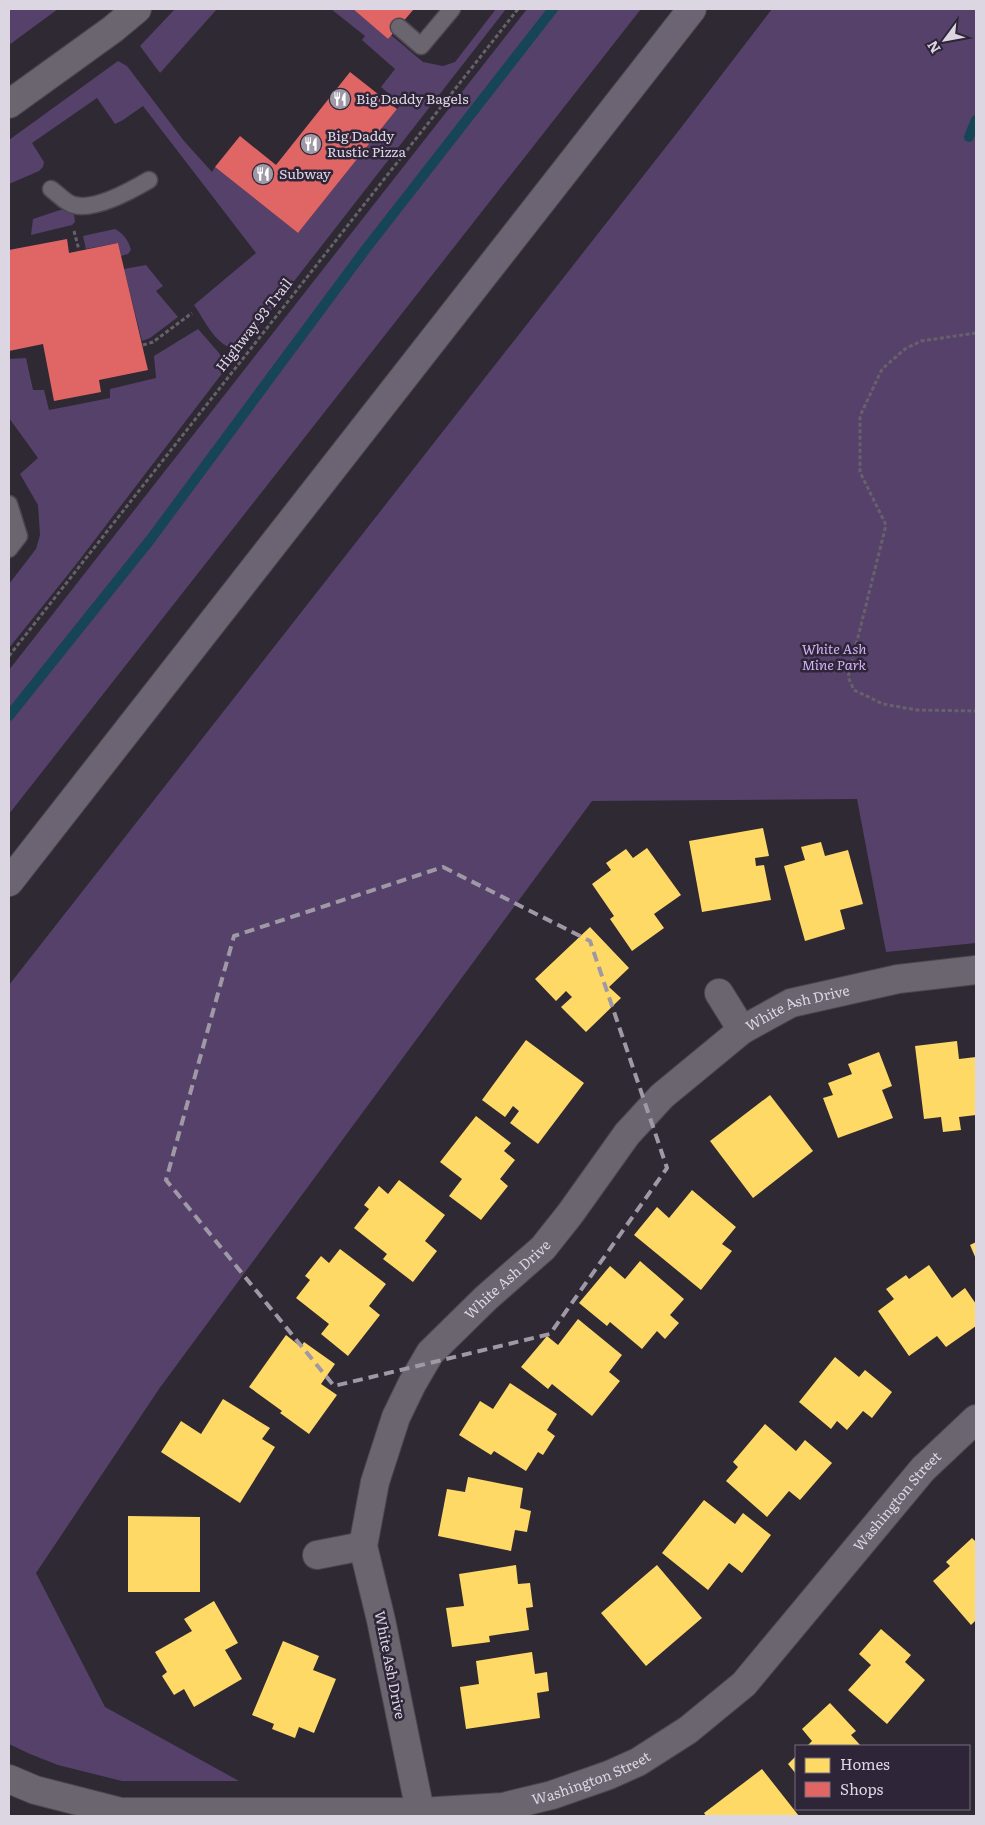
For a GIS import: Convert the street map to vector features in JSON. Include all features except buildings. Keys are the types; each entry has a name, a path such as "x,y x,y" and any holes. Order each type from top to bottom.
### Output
{"highway":[{"path":"9,882 692,9"}],"street":[{"path":"9,104 113,29 137,9"},
{"name":"White Ash Drive","path":"421,1814 413,1783 382,1620 363,1546 375,1482 396,1417 430,1353 486,1298 542,1248 570,1214 627,1134 662,1096 742,1030 791,1003 898,979 976,970"},
{"path":"719,992 742,1030"},
{"name":"Washington Street","path":"9,1779 35,1790 120,1812 421,1814 503,1807 552,1795 638,1762 688,1730 744,1684 923,1469 976,1419"},
{"path":"317,1554 363,1546"}],"lane":[{"path":"399,27 421,46 452,9"},
{"path":"51,189 74,206 96,204 128,193 149,180"},
{"path":"9,504 19,536 9,549"}],"path":[{"name":"Highway 93 Trail","path":"9,656 518,9"},
{"path":"74,228 79,250"},
{"path":"143,345 153,342 192,313"},
{"path":"976,333 921,341 905,349 882,369 860,416 860,472 886,525 848,677 854,690 883,704 918,710 976,711"}],"highlighted area":[{"path":"443,867 590,941 667,1168 550,1334 334,1386 166,1180 234,936"}],"green space":[{"path":"9,9 58,9 9,45"},
{"path":"175,9 217,9 160,73 140,46"},
{"path":"331,9 353,9 388,39 391,35 423,62 443,66 455,62 496,9 506,9 242,348 226,346 220,341 213,334 194,305 256,253 143,106 115,124 97,98 32,143 44,162 43,167 39,171 9,184 9,140 118,61 127,66 184,141 212,172 215,167 298,233 401,104 381,87 395,69 362,40 365,36"},
{"path":"527,9 641,9 9,814 9,670"},
{"name":"White Ash Mine Park","path":"772,9 976,9 976,943 886,952 857,799 592,801 159,1389 36,1573 105,1707 239,1781 122,1781 58,1765 30,1754 9,1744 9,985"},
{"path":"65,210 74,215 75,222 72,225 31,235 33,219"},
{"path":"115,229 129,243 131,250 128,254 121,256 118,243 86,249 83,236"},
{"path":"146,265 163,286 156,291 178,317 150,338 142,341 124,269"},
{"path":"198,329 219,353 227,367 74,567 9,648 9,584 36,549 40,535 38,505 20,474 38,458 9,418 9,359 26,358 33,390 44,390 49,410 110,398 110,389 156,378 154,356"}],"waterway":[{"path":"9,716 150,540 365,250 553,9"},
{"path":"969,137 976,120"}],"place":[{"name":"Big Daddy Bagels","path":"340,99"},
{"name":"Big Daddy Rustic Pizza","path":"311,144"},
{"name":"Subway","path":"263,174"}]}
